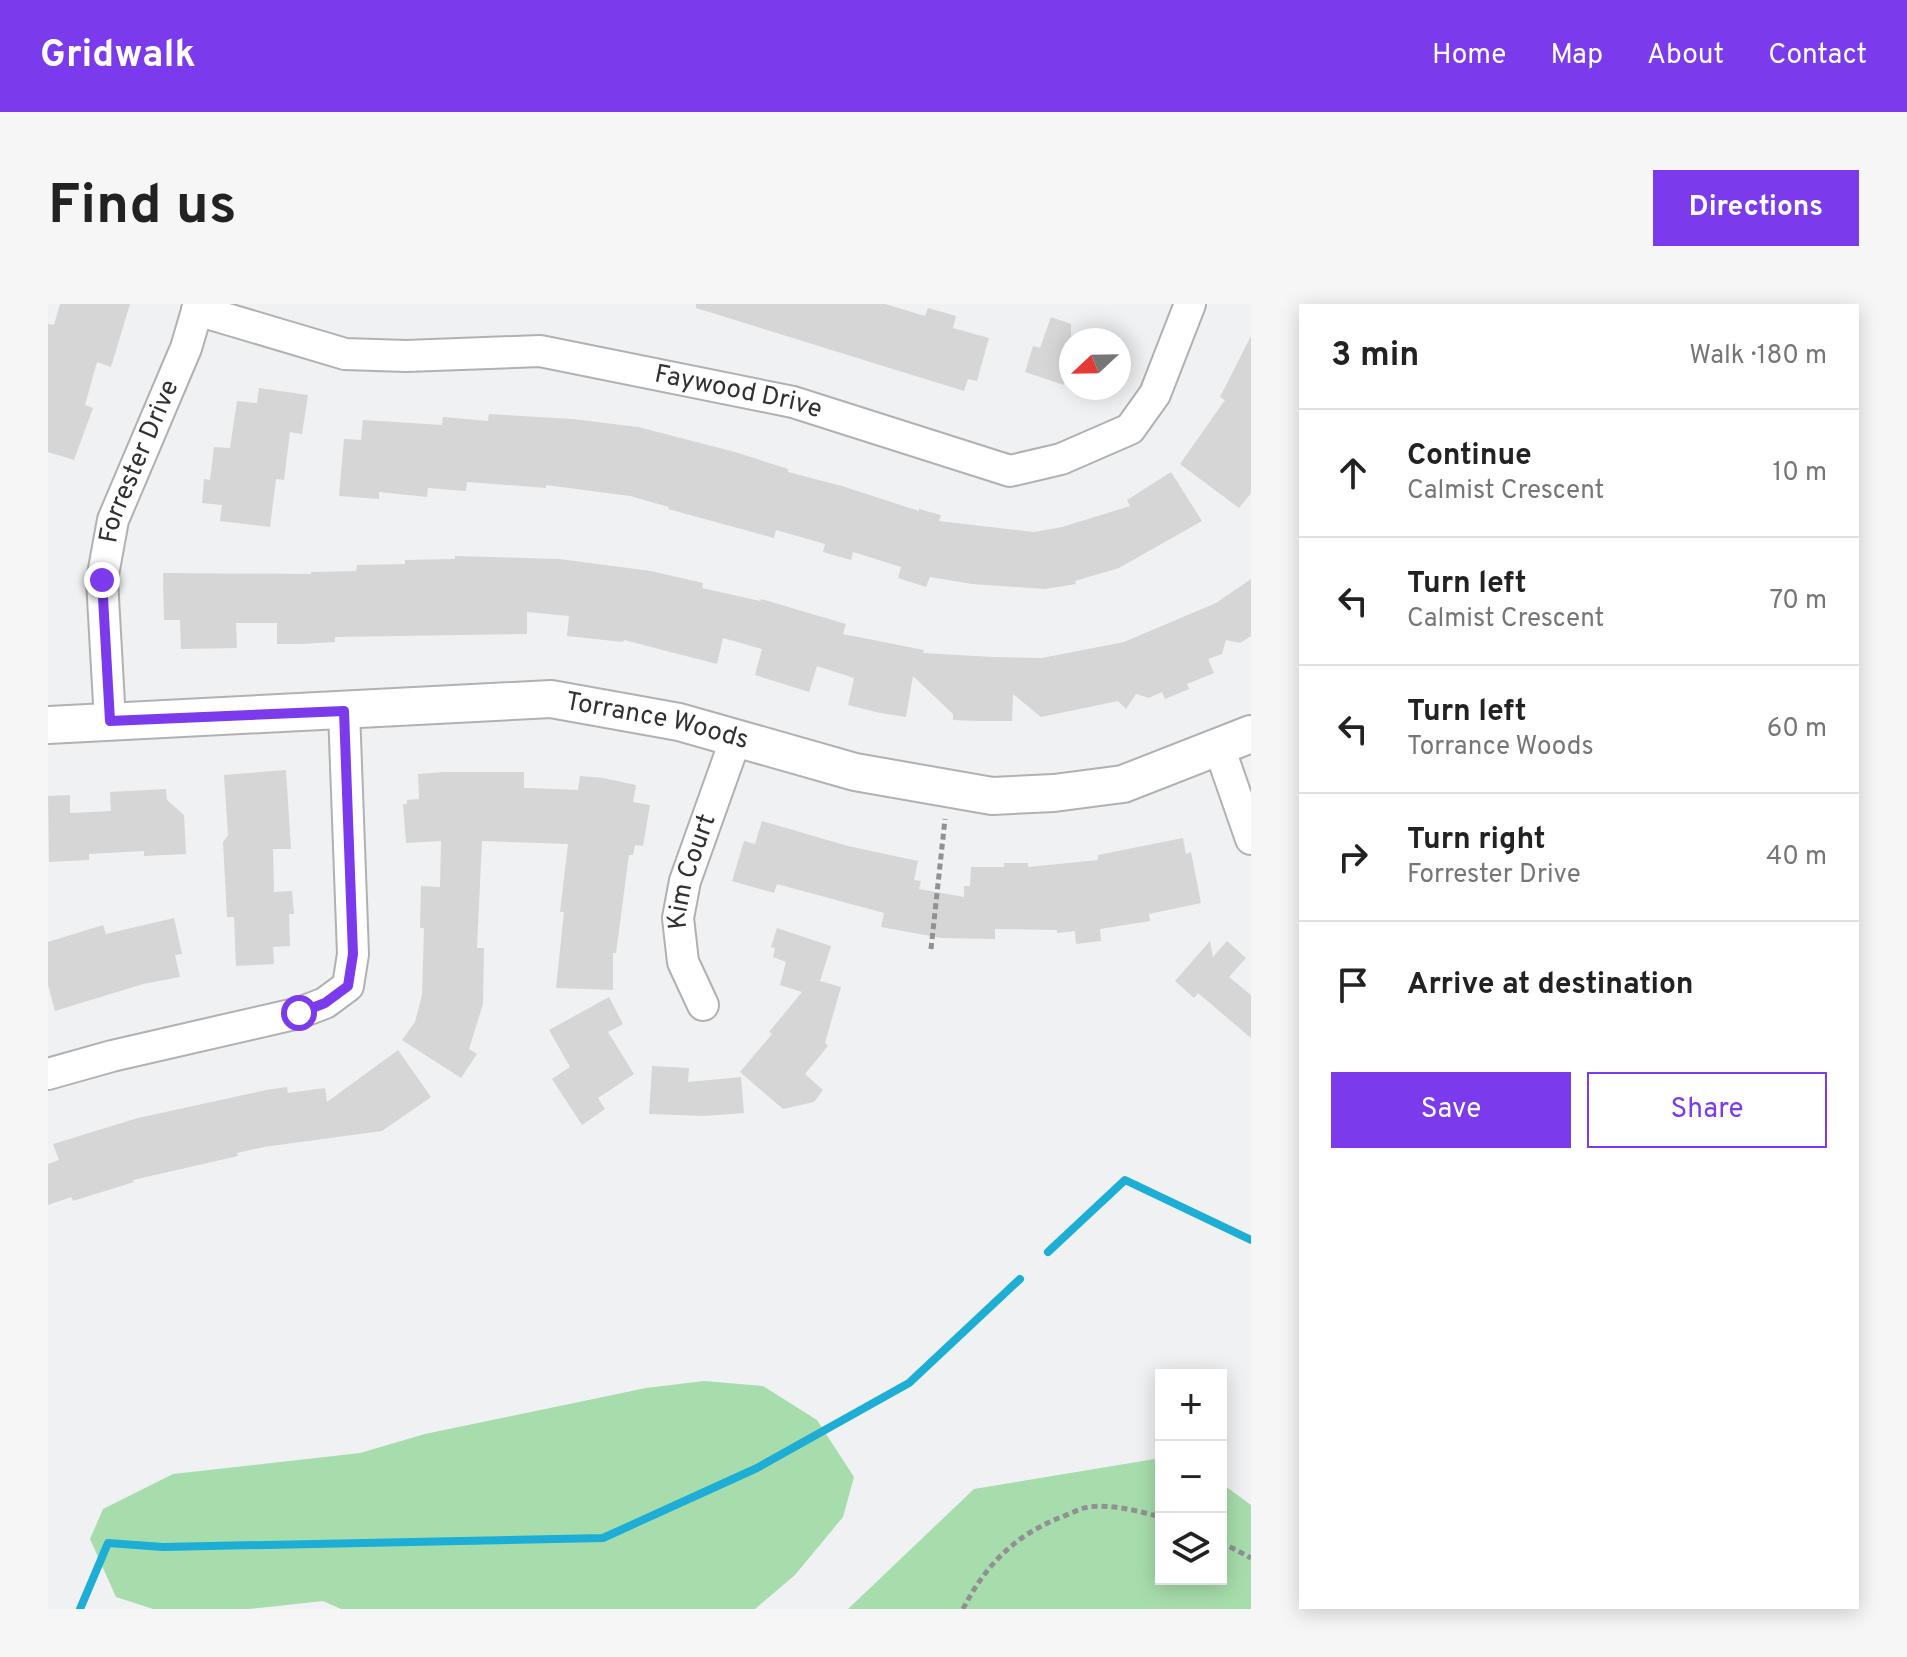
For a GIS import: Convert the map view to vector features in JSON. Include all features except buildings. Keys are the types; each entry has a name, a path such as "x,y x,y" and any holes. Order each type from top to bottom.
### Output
{"street":[{"name":"Faywood Drive","path":"198,307 345,354 406,356 540,351 793,402 1010,471 1061,459 1130,429 1155,394 1190,304"},
{"name":"Forrester Drive","path":"110,721 102,580 113,520 186,348 198,307"},
{"name":"Torrance Woods","path":"48,725 551,699 679,722 855,772 992,796 1054,793 1123,784 1235,740"},
{"path":"48,1074 299,1013 325,1003 348,986 353,954 344,711"},
{"name":"Kim Court","path":"703,1005 683,962 678,918 685,881 736,738"},
{"path":"1235,740 1251,839"}],"path":[{"path":"931,949 949,788"},
{"path":"963,1609 978,1581 1002,1552 1039,1526 1087,1507 1126,1508 1155,1515"},
{"path":"1227,1545 1251,1558"}],"green space":[{"path":"704,1381 763,1386 817,1420 854,1477 843,1517 795,1575 755,1609 341,1609 323,1601 249,1609 153,1609 116,1597 90,1539 103,1509 173,1474 360,1453 425,1434 646,1388"},
{"path":"1155,1459 1155,1585 1227,1585 1227,1487 1251,1505 1251,1609 848,1609 974,1489"}],"waterway":[{"path":"1048,1252 1125,1180 1251,1240"},
{"path":"80,1609 108,1543 163,1547 603,1538 757,1468 909,1383 1020,1279"}],"route":[{"path":"102,580 110,721 344,711 353,954 348,986 325,1003 299,1013"}]}
